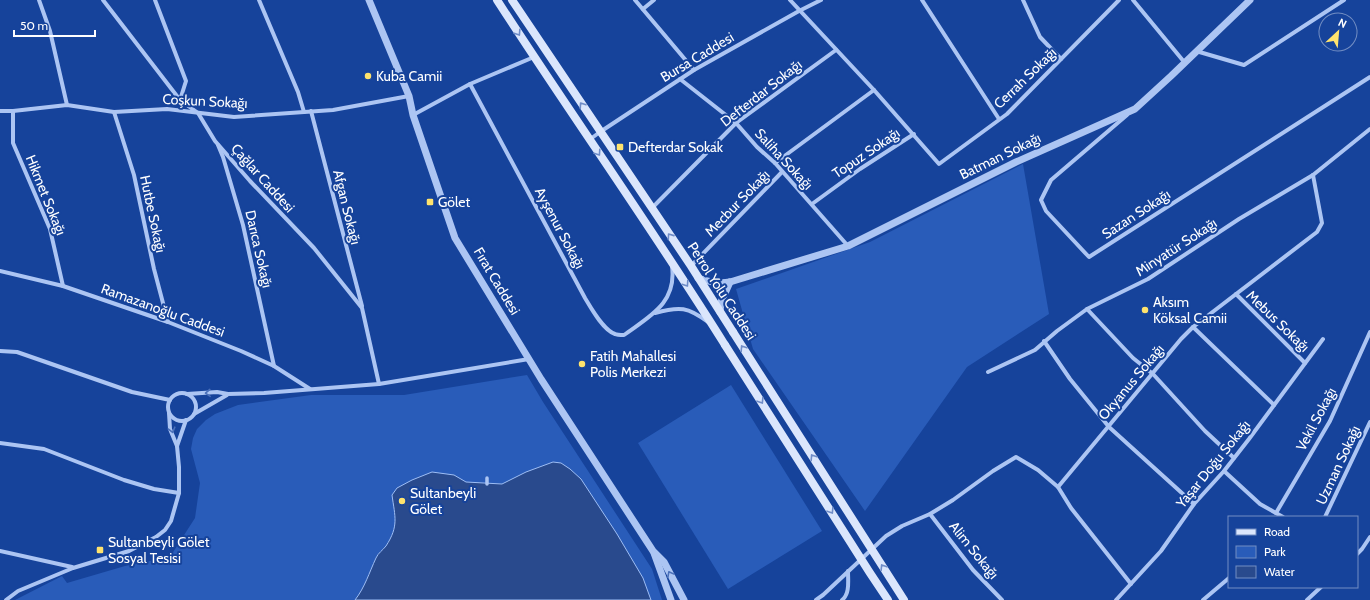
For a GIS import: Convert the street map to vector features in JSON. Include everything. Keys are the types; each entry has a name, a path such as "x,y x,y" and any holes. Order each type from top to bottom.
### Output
{"main road":[{"name":"Petrol Yolu Caddesi","path":"497,0 714,326 888,600"},
{"name":"Petrol Yolu Caddesi","path":"513,1 651,209 691,266 904,600"}],"street":[{"path":"39,0 50,31 67,105"},
{"name":"Çağlar Caddesi","path":"103,0 180,100 198,112 215,140 250,181 314,248 362,308 379,384"},
{"path":"155,0 186,81 180,100"},
{"path":"259,0 298,92 304,112"},
{"name":"Fırat Caddesi","path":"369,0 409,96 455,238 529,359 653,551"},
{"path":"635,0 694,70"},
{"path":"643,9 654,0"},
{"path":"790,0 914,134"},
{"name":"Bursa Caddesi","path":"589,140 694,70 821,0"},
{"path":"922,0 999,119"},
{"path":"1023,0 1040,37 1061,59"},
{"name":"Cerrah Sokağı","path":"914,134 939,164 1007,114 1119,0"},
{"path":"1133,0 1185,63"},
{"name":"Batman Sokağı","path":"698,278 717,284 730,282 848,246 1016,162 1135,109 1250,0"},
{"path":"1196,51 1244,65 1344,0"},
{"path":"503,9 513,1"},
{"name":"Defterdar Sokağı","path":"651,209 736,123 836,50"},
{"path":"414,115 470,84 534,57"},
{"name":"Sazan Sokağı","path":"1135,109 1051,180 1040,200 1046,211 1089,257 1370,77"},
{"name":"Saliha Sokağı","path":"680,79 736,123 757,147 775,163 848,246"},
{"name":"Ayşenur Sokağı","path":"470,84 585,298 606,329 614,334 624,335 655,313"},
{"name":"Mecbur Sokağı","path":"775,163 874,90"},
{"name":"Coşkun Sokağı","path":"0,111 67,105 114,112 167,109 234,117 333,110 409,96"},
{"name":"Hikmet Sokağı","path":"13,111 13,143 50,229 63,286"},
{"name":"Afgan Sokağı","path":"311,111 362,308"},
{"name":"Hutbe Sokağı","path":"114,112 134,175 154,269 168,322"},
{"name":"Minyatür Sokağı","path":"988,372 1035,350 1087,309 1148,279 1239,219 1313,175 1370,129"},
{"name":"Topuz Sokağı","path":"812,204 860,169 914,134"},
{"name":"Darıca Sokağı","path":"215,140 223,157 243,225 274,366"},
{"name":"Mecbur Sokağı","path":"691,266 782,172"},
{"name":"Okyanus Sokağı","path":"1058,487 1181,339 1193,327 1317,232 1322,223 1313,175"},
{"path":"655,313 665,300 672,284 673,277 671,261"},
{"name":"Ramazanoğlu Caddesi","path":"0,271 63,286 168,322 241,351 274,366 310,389"},
{"path":"720,312 721,302 730,282"},
{"name":"Mebus Sokağı","path":"1236,294 1306,363"},
{"path":"655,313 676,308 690,310 714,326"},
{"path":"1087,309 1133,358 1153,374 1205,431 1234,458"},
{"path":"1193,327 1274,405"},
{"name":"Vekil Sokağı","path":"1276,513 1330,421 1370,332"},
{"name":"Yaşar Doğu Sokağı","path":"1116,600 1161,551 1194,504 1224,471 1323,339"},
{"path":"1044,342 1070,379 1109,427 1194,504"},
{"path":"0,351 17,352 132,392 170,400"},
{"path":"6,600 18,591 72,568 129,551 156,537 165,530 171,521 179,493 180,467 177,446 170,428 168,407 170,400 178,393 187,394 217,392 228,394 379,384 529,359"},
{"path":"187,394 194,400 196,409 194,414"},
{"path":"169,413 178,421 186,420 228,394"},
{"path":"177,446 186,420"},
{"name":"Uzman Sokağı","path":"1325,516 1370,422"},
{"path":"0,443 44,449 124,480 154,489 179,493"},
{"path":"816,600 886,536 902,526 930,514 1016,457 1038,470 1058,487 1071,508 1131,584"},
{"path":"1224,471 1260,504 1281,516"},
{"path":"487,478 487,484"},
{"name":"Alim Sokağı","path":"930,514 973,570 1002,600"},
{"path":"1358,553 1370,537"},
{"path":"0,551 72,568"},
{"path":"653,551 658,569 671,600"},
{"path":"653,551 664,562 684,600"},
{"path":"842,600 845,598 847,592 848,571"},
{"path":"1203,600 1228,579"},
{"path":"1307,600 1320,588"}],"green space":[{"path":"1023,164 1049,314 967,367 865,511 753,349 736,289 870,242"},
{"name":"Sultanbeyli Gölet","path":"527,375 652,569 662,600 15,600 62,576 67,583 125,566 170,557 195,518 200,483 191,449 193,438 197,429 215,414 238,405 311,395 404,395"},
{"path":"731,385 822,531 728,589 638,443"}],"water":[{"path":"553,462 561,463 581,479 617,534 643,578 651,600 355,600 364,585 377,556 386,546 393,533 395,521 392,495 397,488 432,472 454,475 466,482 502,484 526,472"}],"place":[{"name":"Kuba Camii","path":"368,76"},
{"name":"Defterdar Sokak","path":"620,147"},
{"name":"Gölet","path":"430,202"},
{"name":"Aksım Köksal Camii","path":"1145,310"},
{"name":"Fatih Mahallesi Polis Merkezi","path":"582,364"},
{"name":"Sultanbeyli Gölet","path":"402,501"},
{"name":"Sultanbeyli Gölet Sosyal Tesisi","path":"100,550"}]}
